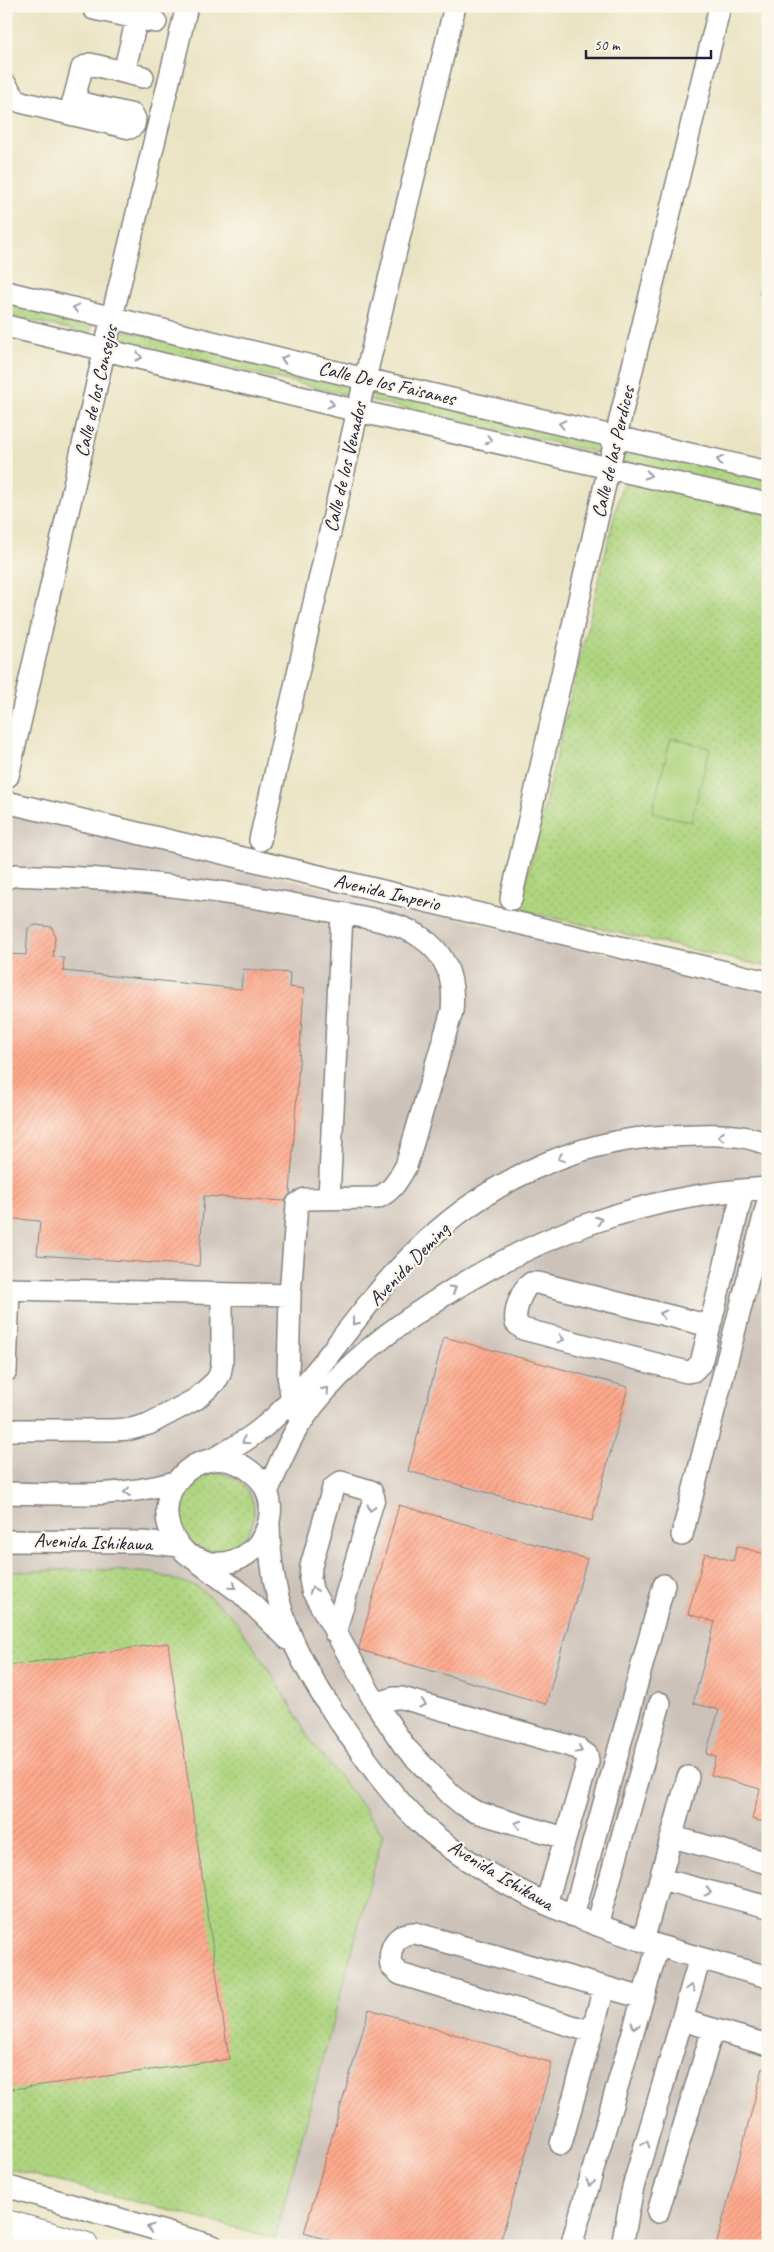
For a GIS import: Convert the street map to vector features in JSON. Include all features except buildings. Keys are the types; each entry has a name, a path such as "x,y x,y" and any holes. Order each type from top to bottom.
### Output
{"main road":[{"path":"6,2224 84,2246"}],"street":[{"name":"Calle de los Consejos","path":"8,776 112,317 187,6"},
{"name":"Calle de los Venados","path":"260,840 365,379 455,6"},
{"name":"Calle de las Perdices","path":"511,899 616,436 720,6"},
{"path":"6,85 15,98 22,102 72,107 82,68 86,65 134,75 146,20 94,9"},
{"name":"Calle De los Faisanes","path":"6,292 365,379 768,472"},
{"name":"Calle De los Faisanes","path":"6,326 105,348 358,410 609,466 768,504"},
{"name":"Avenida Imperio","path":"6,802 768,982"},
{"path":"6,878 15,875 121,880 255,896 342,913 399,927 422,938 438,954 449,972 454,990 449,1020 406,1166 397,1183 387,1194 377,1198 305,1199 297,1204 290,1296 288,1376 292,1400 301,1423"},
{"path":"329,1199 342,913"},
{"name":"Avenida Deming","path":"213,1459 255,1434 292,1400 412,1255 458,1213 522,1173 588,1148 652,1136 710,1135 746,1138 768,1145"},
{"name":"Avenida Deming","path":"267,1492 301,1423 324,1392 379,1340 412,1316 485,1270 554,1236 614,1214 674,1200 768,1188"},
{"path":"710,1326 531,1283 523,1291 515,1318 516,1323 523,1329 687,1372 693,1371 701,1363 710,1326 743,1190"},
{"path":"682,1535 768,1201"},
{"path":"6,1371 7,1289 290,1296"},
{"path":"6,1430 131,1429 165,1418 196,1399 216,1381 220,1374 222,1363 222,1294"},
{"path":"6,1493 128,1493 175,1482 187,1470 213,1459"},
{"name":"Avenida Ishikawa","path":"213,1459 230,1460 246,1467 259,1478 267,1492 271,1508 269,1524 273,1583 293,1644 329,1705 364,1757 397,1798 428,1829 468,1861 523,1894 573,1916 651,1943 768,1977"},
{"name":"Avenida Ishikawa","path":"175,1482 168,1498 166,1515 170,1532 187,1552 241,1593 293,1644"},
{"path":"335,1633 374,1498 371,1491 341,1482 333,1488 311,1566 310,1578 312,1590 335,1633 376,1704 404,1746 462,1804 476,1812 565,1838"},
{"name":"Avenida Ishikawa","path":"6,1540 142,1542 187,1552 212,1563 231,1562 248,1554 262,1541 269,1524"},
{"path":"573,1916 664,1585"},
{"path":"376,1704 394,1698 402,1698 582,1750 587,1755 588,1761 546,1904"},
{"path":"597,1925 660,1703"},
{"path":"576,2246 573,2239 643,1998 661,1879 688,1777"},
{"path":"673,1837 768,1862"},
{"path":"661,1879 768,1907"},
{"path":"592,2032 408,1978 390,1966 390,1959 398,1937 405,1933 415,1933 643,1998"},
{"path":"622,2246 634,2187 700,1958"},
{"path":"561,2144 604,1988"},
{"path":"682,2020 768,2045"},
{"path":"658,2212 713,2029"},
{"path":"6,2186 214,2246"}],"shaded area":[{"path":"6,813 768,991 768,2246 302,2246 275,2238 383,1834 311,1742 277,1682 233,1617 199,1587 153,1573 90,1569 6,1572"}],"green space":[{"path":"6,301 93,321 90,334 6,315"},
{"path":"123,330 356,384 353,396 121,343"},
{"path":"372,387 605,441 602,454 369,400"},
{"path":"624,446 768,480 768,497 620,462"},
{"path":"623,480 768,514 768,967 519,910"},
{"path":"671,738 710,748 691,822 652,812"},
{"path":"215,1473 230,1476 242,1485 251,1497 254,1512 251,1527 242,1539 230,1548 215,1551 200,1548 188,1539 179,1527 176,1512 179,1497 188,1485 200,1476"},
{"path":"90,1569 153,1573 198,1587 233,1617 277,1682 311,1742 383,1834 275,2238 6,2168 6,1572"}],"water":[{"path":"763,274 768,275 768,291 765,291 765,294 759,292"}]}
